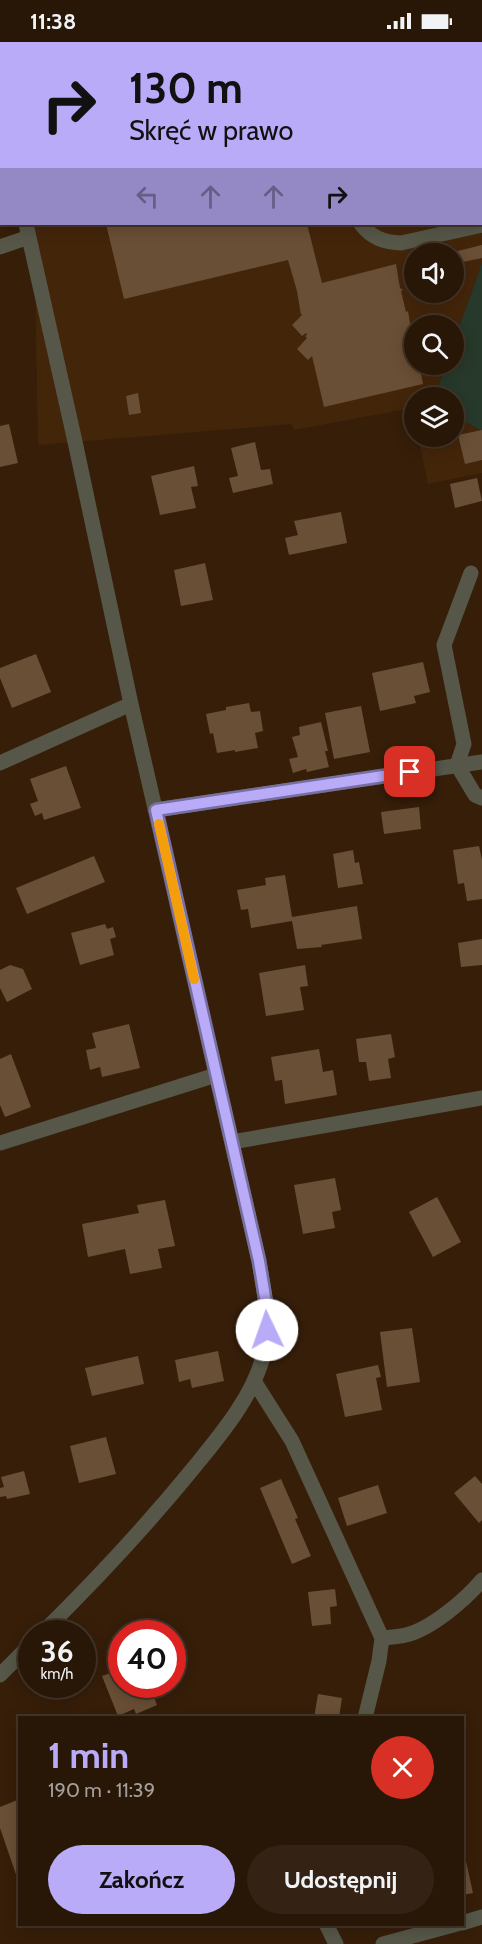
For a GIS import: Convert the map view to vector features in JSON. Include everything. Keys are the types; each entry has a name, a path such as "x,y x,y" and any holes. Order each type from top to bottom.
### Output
{"street":[{"path":"362,225 376,239 394,243 482,225"},
{"path":"0,247 27,230 75,437 131,704 259,1261 266,1303 267,1330 264,1356 254,1381 236,1413 151,1521 55,1620"},
{"path":"471,573 444,645 464,744 457,765 475,795 482,798"},
{"path":"0,763 131,704"},
{"path":"156,810 482,762"},
{"path":"0,1143 216,1075"},
{"path":"232,1142 482,1098"},
{"path":"254,1381 292,1441 382,1638 379,1661 365,1716"},
{"path":"382,1638 407,1635 441,1617 474,1590 482,1580"},
{"path":"0,1674 18,1657"},
{"path":"464,1922 482,1917"},
{"path":"327,1926 336,1944"},
{"path":"383,1944 450,1926"}],"shaded area":[{"path":"34,225 482,225 482,263 463,315 404,315 404,375 442,375 438,387 404,387 404,409 294,430 292,424 38,445"},
{"path":"464,421 482,431 482,473 428,484 420,447 464,447"}],"green space":[{"path":"482,263 482,431 464,421 464,387 438,387 442,375 464,375 463,315"}],"building":[{"path":"106,225 307,225 322,283 396,264 400,288 403,290 401,291 409,315 404,315 404,375 421,375 423,384 324,407 312,356 308,360 297,349 307,335 306,333 302,336 292,325 303,314 301,315 288,260 124,299"},
{"path":"482,245 482,258 464,262 464,250"},
{"path":"138,393 141,413 129,415 126,396"},
{"path":"9,424 18,463 0,467 0,426"},
{"path":"482,430 482,460 465,464 461,447 464,447 464,434"},
{"path":"255,442 261,470 270,469 273,484 233,493 229,478 238,476 231,448"},
{"path":"194,466 198,486 191,487 196,508 160,515 151,476"},
{"path":"477,478 482,501 455,508 450,484"},
{"path":"341,512 347,543 289,555 285,538 298,535 294,521"},
{"path":"205,563 213,600 181,606 174,570"},
{"path":"36,654 51,692 12,708 0,678 0,668"},
{"path":"423,662 430,692 414,696 416,703 380,711 372,673"},
{"path":"249,703 251,712 260,711 263,731 255,733 258,748 217,753 206,714 226,710 226,707"},
{"path":"361,706 370,752 334,759 325,713"},
{"path":"321,722 328,751 325,751 329,767 307,772 306,769 293,773 289,759 298,757 292,737 300,735 299,727"},
{"path":"66,766 81,808 44,820 42,813 35,816 30,804 38,801 30,779"},
{"path":"419,807 421,829 384,834 381,812"},
{"path":"479,846 482,860 482,899 467,901 464,883 458,884 453,850"},
{"path":"353,850 355,863 359,862 363,884 338,888 333,854"},
{"path":"94,856 105,882 27,914 16,888"},
{"path":"285,875 292,917 357,906 362,939 321,945 322,947 297,949 292,921 251,928 248,909 241,910 237,890 266,885 265,878"},
{"path":"105,924 107,929 113,927 116,937 110,939 114,955 80,965 71,933"},
{"path":"482,939 482,965 461,967 458,943"},
{"path":"10,965 23,969 32,989 7,1002 0,988 0,970"},
{"path":"305,965 308,986 300,987 304,1010 266,1016 259,973"},
{"path":"129,1024 140,1068 102,1077 100,1067 90,1070 86,1050 96,1048 92,1033"},
{"path":"391,1034 395,1057 388,1059 391,1078 369,1081 366,1062 359,1062 356,1039"},
{"path":"319,1049 323,1072 333,1070 337,1095 285,1104 282,1080 275,1081 271,1057"},
{"path":"11,1054 31,1107 5,1117 0,1105 0,1059"},
{"path":"335,1178 341,1210 332,1212 335,1228 303,1234 294,1185"},
{"path":"437,1197 461,1242 433,1257 409,1212"},
{"path":"165,1200 175,1246 158,1249 162,1268 130,1274 125,1249 88,1257 82,1224 139,1213 137,1205"},
{"path":"412,1328 420,1382 387,1387 380,1332"},
{"path":"218,1351 224,1381 192,1388 190,1379 179,1382 175,1360"},
{"path":"138,1356 144,1384 92,1396 85,1368"},
{"path":"378,1365 381,1377 376,1378 382,1410 345,1417 336,1374"},
{"path":"106,1437 116,1474 79,1483 70,1446"},
{"path":"24,1471 30,1494 7,1499 6,1496 0,1497 0,1488 4,1487 1,1477"},
{"path":"475,1476 482,1484 482,1520 479,1523 454,1493"},
{"path":"281,1479 311,1556 292,1564 260,1488"},
{"path":"378,1485 387,1513 347,1526 338,1498"},
{"path":"335,1589 337,1606 330,1607 331,1624 312,1626 308,1592"},
{"path":"108,1674 108,1691 102,1676"},
{"path":"318,1694 342,1698 339,1716 314,1716"},
{"path":"111,1698 154,1698 157,1705 136,1714 134,1709 118,1716"},
{"path":"18,1800 18,1880 0,1828 0,1807"},
{"path":"464,1852 473,1893 464,1895"}],"slow traffic":[{"path":"159,824 194,979"}],"route":[{"path":"267,1330 266,1303 259,1261 156,810 410,772"}]}
